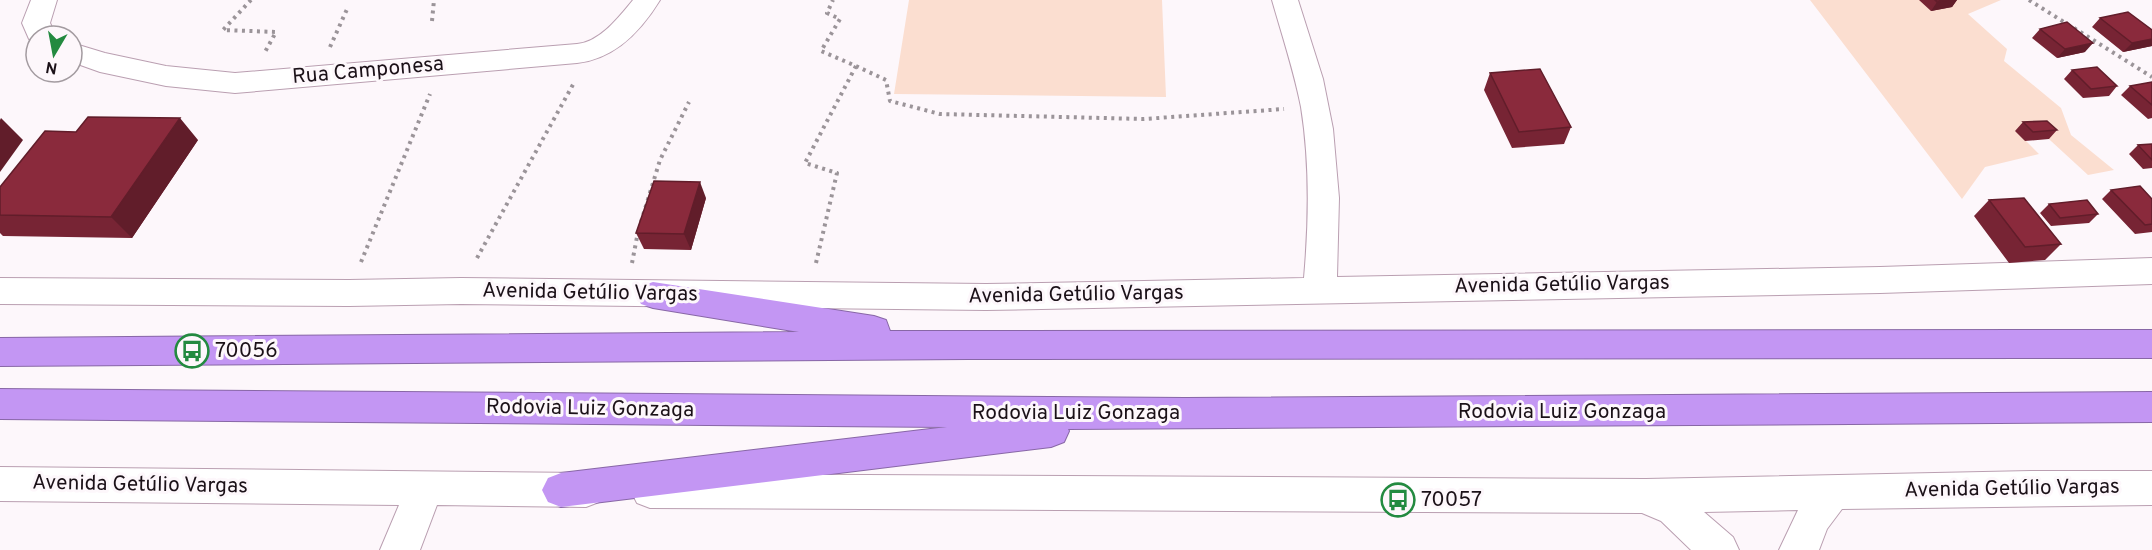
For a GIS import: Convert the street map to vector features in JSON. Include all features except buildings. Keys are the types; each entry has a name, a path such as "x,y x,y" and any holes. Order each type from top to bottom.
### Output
{"highway":[{"path":"653,294 968,345"},
{"path":"0,352 968,345 2152,344"},
{"name":"Rodovia Luiz Gonzaga","path":"0,404 1185,414 2152,407"},
{"path":"561,490 1185,414"}],"street":[{"path":"35,24 44,0"},
{"name":"Rua Camponesa","path":"84,56 165,76 215,82 256,82 591,51 615,36 630,22 647,0"},
{"path":"1285,0 1315,107 1322,166 1323,262 1320,290"},
{"name":"Avenida Getúlio Vargas","path":"0,291 349,293 461,291 986,297 1880,280 2152,271"},
{"name":"Avenida Getúlio Vargas","path":"0,484 106,483 561,490 1646,496 2152,488"},
{"path":"400,550 424,489"},
{"path":"1799,550 1813,518 1832,492"},
{"path":"1646,496 1674,509 1719,550"}],"path":[{"path":"251,0 223,30 276,32 264,55 273,54 256,82"},
{"path":"432,21 434,0"},
{"path":"833,0 827,13 840,19 821,51 886,80 891,101 940,114 1144,119 1315,107"},
{"path":"2029,0 2152,77"},
{"path":"318,75 348,8"},
{"path":"461,291 591,51"},
{"path":"349,293 442,64"},
{"path":"815,267 837,173 805,163 856,66"},
{"path":"631,267 648,188 668,141 689,102"}],"shaded area":[{"path":"909,0 1162,0 1166,97 894,94"},
{"path":"1810,0 2001,0 1968,14 2007,49 2004,61 2061,108 2071,135 2114,170 2088,175 2039,130 2016,131 2039,154 1985,167 1962,199"}],"place":[{"name":"70056","path":"192,351"},
{"name":"70057","path":"1398,500"}]}
